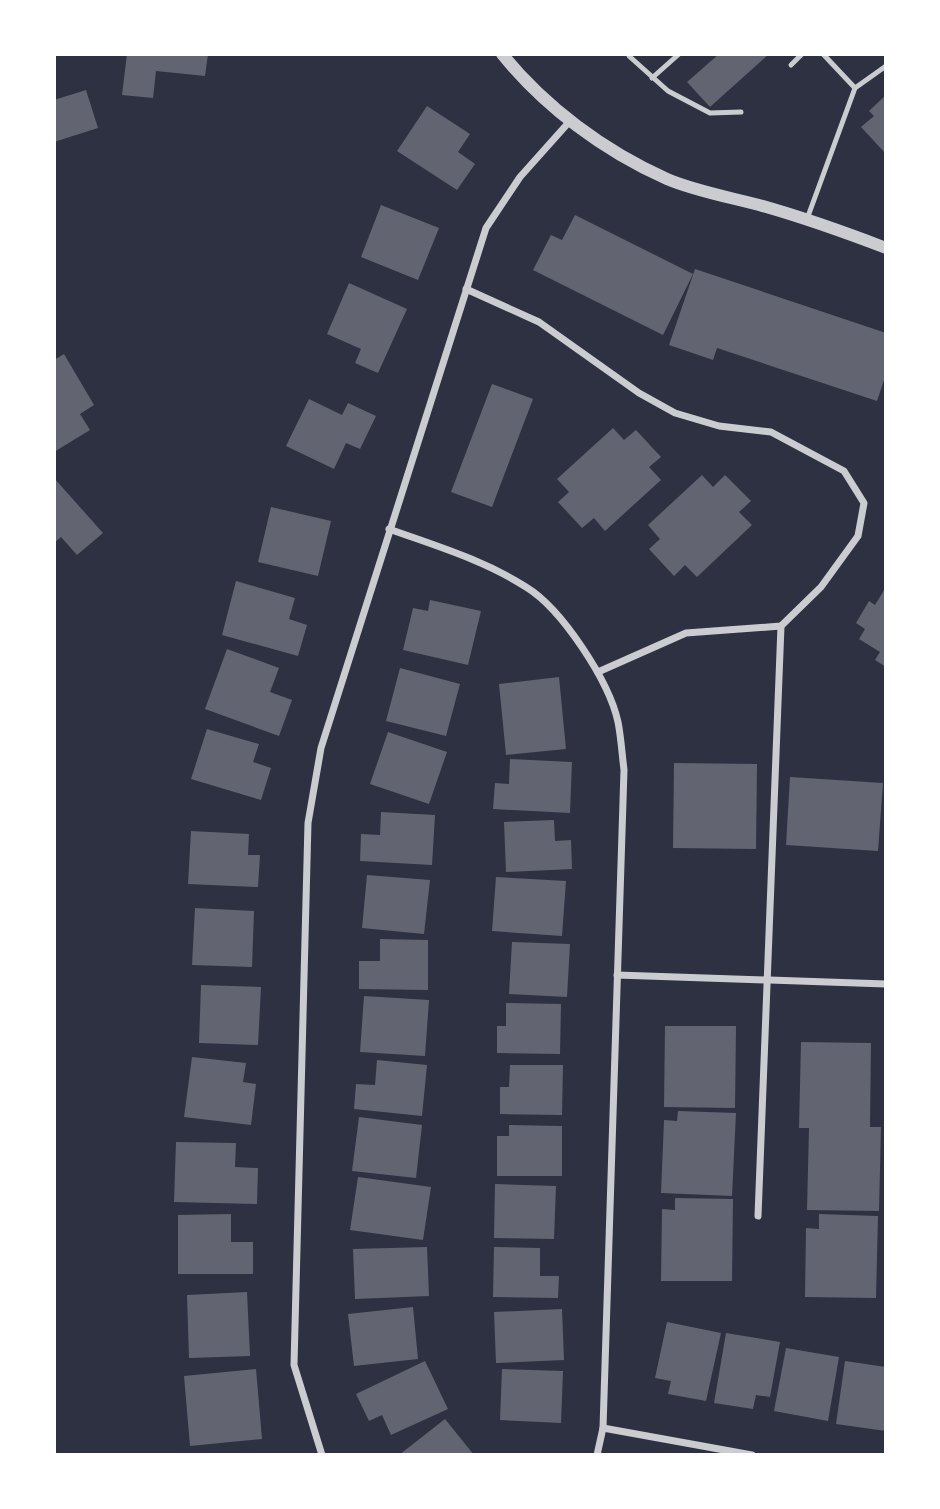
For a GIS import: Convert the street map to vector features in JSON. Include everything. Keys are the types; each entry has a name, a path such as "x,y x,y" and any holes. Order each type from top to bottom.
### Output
{"street":[{"path":"502,54 519,75 570,121 622,156 668,180 807,219 886,248"},
{"path":"322,1455 294,1365 308,824 321,748 486,228 520,177 570,121"},
{"path":"466,289 539,322 639,393 675,413 719,426 771,432 844,471 864,503 858,536 821,587 781,626 686,634 598,672"},
{"path":"389,528 483,563 529,588 565,624 598,672 618,720 624,769 603,1428 597,1455"},
{"path":"758,1216 781,626"},
{"path":"617,975 886,984"},
{"path":"603,1428 752,1455"}],"lane":[{"path":"652,78 679,54"},
{"path":"791,65 802,54"},
{"path":"823,54 855,88"},
{"path":"629,56 668,91 710,113 741,112"},
{"path":"807,219 855,88 886,66"}],"building":[{"path":"127,54 208,54 205,76 156,71 153,98 122,95"},
{"path":"719,54 769,54 710,107 687,82"},
{"path":"86,90 98,128 54,142 54,100"},
{"path":"886,95 886,154 861,127 874,116 869,111"},
{"path":"427,106 470,134 458,152 475,164 457,190 397,151"},
{"path":"381,205 439,228 418,280 361,257"},
{"path":"575,215 693,274 663,335 533,270 551,235 562,240"},
{"path":"695,269 886,333 886,374 877,401 717,348 713,360 669,345"},
{"path":"349,283 407,309 378,373 355,363 361,349 327,334"},
{"path":"64,354 94,405 80,414 90,430 54,452 54,360"},
{"path":"492,384 533,399 492,507 451,492"},
{"path":"309,399 342,415 348,403 376,416 360,449 346,443 334,469 286,446"},
{"path":"613,428 624,440 636,430 661,457 649,467 661,480 605,531 594,518 582,528 558,502 569,492 557,479"},
{"path":"702,475 713,487 725,475 751,501 739,512 752,525 697,577 685,565 674,576 649,549 660,539 648,525"},
{"path":"54,478 103,533 77,555 61,537 54,543"},
{"path":"271,507 331,521 318,576 258,562"},
{"path":"236,581 295,598 289,619 307,625 298,656 222,635"},
{"path":"886,587 886,667 875,660 880,652 859,639 865,629 856,623 869,601 875,605"},
{"path":"430,600 481,611 468,665 403,650 413,608 428,611"},
{"path":"227,649 279,668 270,692 292,700 279,736 205,709"},
{"path":"400,668 460,684 446,736 386,721"},
{"path":"559,677 566,749 506,755 499,684"},
{"path":"207,729 259,744 253,762 271,768 261,800 191,779"},
{"path":"388,732 447,752 429,804 370,784"},
{"path":"510,759 572,762 570,813 493,809 495,783 509,784"},
{"path":"674,763 757,764 756,849 673,848"},
{"path":"790,777 883,783 878,851 786,845"},
{"path":"381,812 435,815 432,865 360,861 361,834 380,835"},
{"path":"554,820 555,841 571,840 572,869 506,872 504,822"},
{"path":"191,831 249,834 248,855 260,855 258,887 188,884"},
{"path":"367,875 430,880 424,934 362,928"},
{"path":"496,877 566,881 562,936 492,931"},
{"path":"195,908 254,911 252,967 192,965"},
{"path":"380,939 428,940 428,990 359,989 359,961 380,961"},
{"path":"512,942 570,944 567,997 509,994"},
{"path":"201,985 261,987 258,1045 199,1043"},
{"path":"364,996 429,1000 425,1056 360,1052"},
{"path":"506,1003 561,1004 560,1054 497,1053 497,1026 506,1026"},
{"path":"665,1026 736,1026 735,1108 664,1107"},
{"path":"801,1042 871,1043 870,1127 881,1127 879,1211 807,1210 809,1128 799,1128"},
{"path":"192,1057 246,1063 243,1082 256,1084 251,1125 184,1117"},
{"path":"377,1060 427,1065 422,1116 354,1109 356,1084 375,1085"},
{"path":"510,1065 563,1065 562,1115 500,1114 500,1087 509,1087"},
{"path":"678,1111 736,1113 732,1196 661,1193 664,1120 677,1121"},
{"path":"359,1117 422,1125 416,1178 352,1171"},
{"path":"509,1125 562,1126 562,1176 497,1176 497,1136 509,1136"},
{"path":"176,1142 236,1143 235,1167 258,1168 257,1204 174,1202"},
{"path":"358,1177 431,1187 423,1240 350,1230"},
{"path":"495,1184 556,1186 554,1239 494,1238"},
{"path":"675,1198 733,1199 732,1281 661,1281 662,1209 675,1210"},
{"path":"231,1214 231,1242 253,1242 253,1274 178,1274 178,1215"},
{"path":"819,1214 878,1216 876,1298 805,1297 806,1228 819,1229"},
{"path":"427,1247 429,1296 355,1299 353,1249"},
{"path":"494,1247 540,1248 540,1276 559,1276 558,1298 493,1297"},
{"path":"247,1292 250,1356 189,1358 187,1295"},
{"path":"413,1307 418,1359 354,1366 348,1314"},
{"path":"562,1309 564,1360 496,1363 494,1312"},
{"path":"667,1322 721,1333 706,1401 668,1394 671,1381 655,1378"},
{"path":"726,1333 780,1342 770,1397 756,1395 753,1409 714,1403"},
{"path":"786,1348 839,1357 828,1421 774,1411"},
{"path":"425,1361 448,1409 391,1435 382,1415 369,1421 356,1394"},
{"path":"845,1361 886,1367 886,1431 836,1424"},
{"path":"256,1369 262,1439 190,1446 184,1376"},
{"path":"502,1369 563,1371 561,1423 500,1420"},
{"path":"445,1419 474,1455 399,1455"}]}
